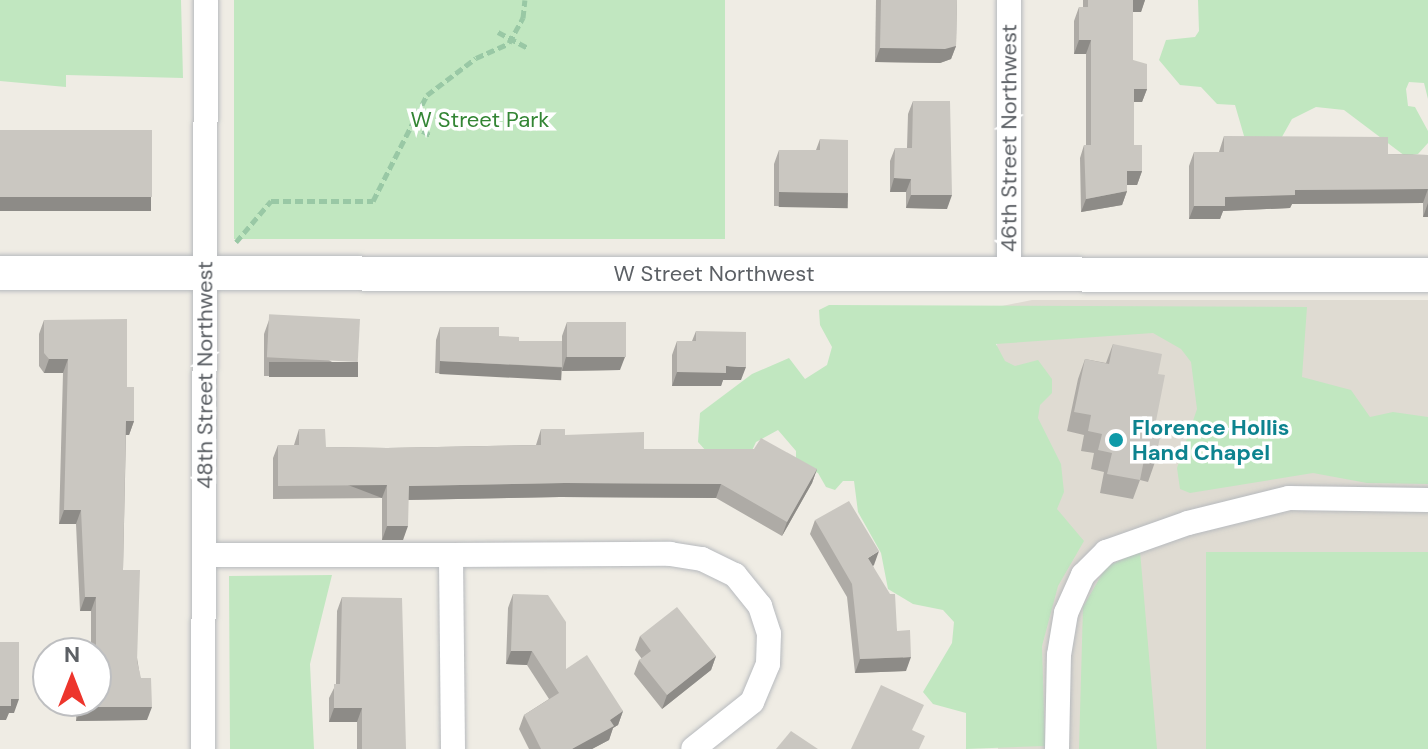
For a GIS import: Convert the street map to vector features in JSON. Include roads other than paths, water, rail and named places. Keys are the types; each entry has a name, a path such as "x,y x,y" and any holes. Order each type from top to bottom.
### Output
{"street":[{"name":"48th Street Northwest","path":"203,749 206,0"},
{"name":"46th Street Northwest","path":"1009,0 1009,276"},
{"name":"W Street Northwest","path":"0,273 1428,275"},
{"path":"1057,749 1059,655 1066,613 1083,575 1106,552 1188,523 1289,498 1428,500"},
{"path":"205,555 670,554 702,559 735,575 753,595 766,620 768,664 752,702 693,749"},
{"path":"451,555 453,749"}],"place":[{"name":"Florence Hollis Hand Chapel","path":"1116,440"}],"park label":[{"name":"W Street Park","path":"480,120"}]}
